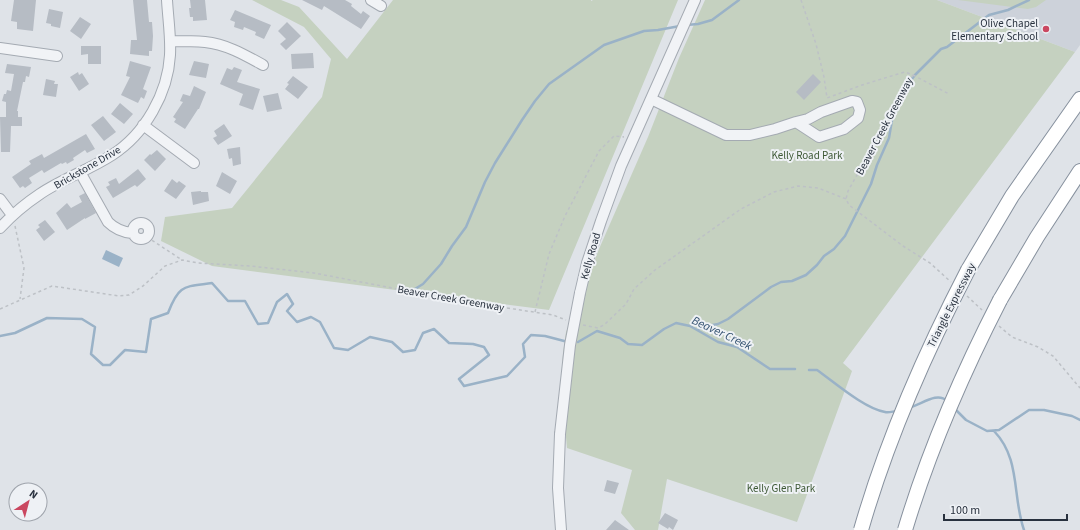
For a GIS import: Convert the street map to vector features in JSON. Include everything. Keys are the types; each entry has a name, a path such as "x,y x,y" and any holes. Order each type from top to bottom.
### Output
{"highway":[{"name":"Triangle Expressway","path":"861,530 872,492 892,437 909,394 939,327 968,270 1012,196 1080,99"},
{"path":"905,530 920,482 962,377 1000,300 1036,237 1080,171"}],"street":[{"name":"Brickstone Drive","path":"0,228 14,220 39,194 113,154 125,145 143,125 157,102 165,81 170,56 171,41 167,0"},
{"path":"371,0 381,6"},
{"name":"Kelly Road","path":"561,530 558,488 560,434 570,344 587,263 621,166 695,0"},
{"path":"171,41 206,42 239,52 263,65"},
{"path":"0,48 57,56"},
{"path":"651,99 726,135 750,136 796,122 808,119 821,112 852,101 857,102 860,110 858,118 844,129 819,137 796,122"},
{"path":"143,125 194,162"},
{"path":"80,172 108,222 113,227 124,232 132,233 137,239 144,239 147,237 149,234 149,229 146,224 139,223 134,226 132,233"},
{"path":"0,199 14,220"}],"path":[{"name":"Beaver Creek Greenway","path":"801,0 816,44 827,98 862,85 905,72 913,75 848,191 846,199"},
{"path":"913,75 949,94"},
{"path":"535,312 549,254 565,216 599,152 614,136 634,138"},
{"path":"578,323 598,328 604,325 626,304 634,289 655,270 741,209 774,192 798,186 818,188 846,199 849,205 854,209 904,246 930,263 953,284"},
{"path":"14,220 24,268 20,301"},
{"path":"147,237 182,260"},
{"name":"Beaver Creek Greenway","path":"182,260 198,263 250,266 314,273 455,300 552,315 571,321"},
{"path":"0,309 52,286 119,296 129,295 165,266 182,260"},
{"path":"964,294 982,310"},
{"path":"999,326 1012,337 1038,347 1053,356 1080,388"}],"shaded area":[{"name":"Olive Chapel Elementary School","path":"937,0 1080,0 1080,45 1075,52"}],"green space":[{"path":"252,0 281,0 299,7 347,59 393,0 678,0 549,310 212,266 161,241 165,217 232,208 322,97 331,59 304,27"},
{"name":"Kelly Road Park","path":"705,0 937,0 1075,52 843,363 852,371 797,522 667,479 658,530 635,530 621,513 632,470 567,448 561,382 563,353 566,332 599,249 648,137 679,58"},
{"path":"958,0 1046,0 1036,7 1028,9"}],"water":[{"path":"106,250 123,258 119,267 102,259"}],"building":[{"path":"14,0 36,0 33,31 17,29 17,22 11,21"},
{"path":"133,0 147,0 149,22 152,22 153,36 152,51 149,51 149,56 130,54 131,40 137,40"},
{"path":"190,0 205,0 207,20 193,21 193,17 190,17"},
{"path":"302,0 345,0 352,4 351,6 361,14 363,11 370,16 361,29 324,6 322,10"},
{"path":"49,9 63,12 60,28 46,23"},
{"path":"235,10 271,25 264,39 255,35 256,32 244,27 243,30 234,27 235,22 230,20"},
{"path":"80,17 91,24 81,39 70,31"},
{"path":"287,22 301,36 286,50 280,44 286,39 278,31"},
{"path":"81,46 101,46 101,64 88,64 88,54 81,55"},
{"path":"313,53 314,68 292,69 291,54"},
{"path":"130,61 151,67 143,89 147,91 144,99 141,97 138,103 121,95 130,77 126,76"},
{"path":"194,61 209,64 206,78 189,75"},
{"path":"7,64 31,67 29,77 26,76 25,82 23,82 17,111 18,117 22,117 22,126 11,126 10,152 1,152 0,117 6,117 6,102 2,101 7,90 11,91 14,74 5,73"},
{"path":"234,67 242,70 237,82 260,89 253,110 239,105 243,94 220,84 227,68 232,70"},
{"path":"78,72 79,75 82,73 89,84 79,91 70,77"},
{"path":"813,74 821,82 804,100 796,92"},
{"path":"293,76 308,87 298,99 285,89 289,84 287,83"},
{"path":"46,79 55,81 54,84 58,84 56,97 43,95"},
{"path":"194,86 206,92 199,109 185,129 174,122 176,119 173,117 183,102 180,101 183,94 190,96"},
{"path":"278,93 282,109 267,112 263,96"},
{"path":"120,103 133,114 124,124 111,114"},
{"path":"103,116 116,132 104,141 91,125"},
{"path":"224,124 232,136 218,145 213,138 217,136 214,131"},
{"path":"86,134 95,149 87,153 85,150 67,164 66,162 61,163 44,173 42,170 29,178 32,183 25,188 23,186 20,188 12,177 31,164 29,161 42,154 44,158"},
{"path":"240,147 241,164 233,166 232,158 229,159 227,149"},
{"path":"157,150 166,159 155,171 144,160"},
{"path":"138,169 146,179 137,187 135,185 113,198 106,187 110,185 108,182 116,178 119,184"},
{"path":"222,172 237,181 230,194 216,186"},
{"path":"172,179 177,183 179,181 186,186 176,199 164,191"},
{"path":"191,192 208,192 209,201 193,205"},
{"path":"85,193 96,213 85,218 67,230 56,213 67,203 71,208 82,202 79,196"},
{"path":"45,220 55,232 44,241 36,230 40,227 38,225"},
{"path":"607,480 619,483 615,494 604,491"},
{"path":"665,513 678,520 673,530 669,527 668,529 658,523"},
{"path":"615,520 629,530 606,530"}],"waterway":[{"path":"686,25 698,24 712,20 739,0"},
{"path":"698,330 702,327 718,324 728,319 771,287 781,282 792,281 806,275 824,256 834,249 845,236 871,184 877,165 889,138 892,120 904,89 915,75 941,49 947,47 989,15 1008,10 1029,0"},
{"path":"410,292 423,284 441,264 466,227 485,182 495,163 522,120 549,84 604,45 644,31 680,26"},
{"name":"Beaver Creek","path":"0,336 15,333 47,318 82,319 95,327 91,354 103,365 110,365 125,350 146,352 151,319 168,313 179,292 195,285 212,283 228,301 245,301 258,324 268,323 277,302 287,294 293,304 287,311 297,322 311,317 320,322 334,348 348,350 370,337 392,342 403,352 415,350 423,333 434,329 449,343 473,344 484,347 489,355 459,379 464,386 507,376 525,357 523,344 531,335 545,336 568,342"},
{"name":"Beaver Creek","path":"578,342 597,331 620,338 628,344 642,345 664,329 676,323 690,326 718,342 737,347 770,369 795,369"},
{"name":"Beaver Creek","path":"809,370 817,370 868,406 885,412 898,411"},
{"name":"Beaver Creek","path":"908,408 939,397 947,401"},
{"name":"Beaver Creek","path":"954,408 966,420 987,431 999,430 1029,410 1044,410 1072,416 1080,420"},
{"path":"994,431 1003,442 1012,466 1020,517 1024,530"}],"place":[{"name":"Olive Chapel Elementary School","path":"1046,29"}],"park label":[{"name":"Kelly Glen Park","path":"781,488"}]}
